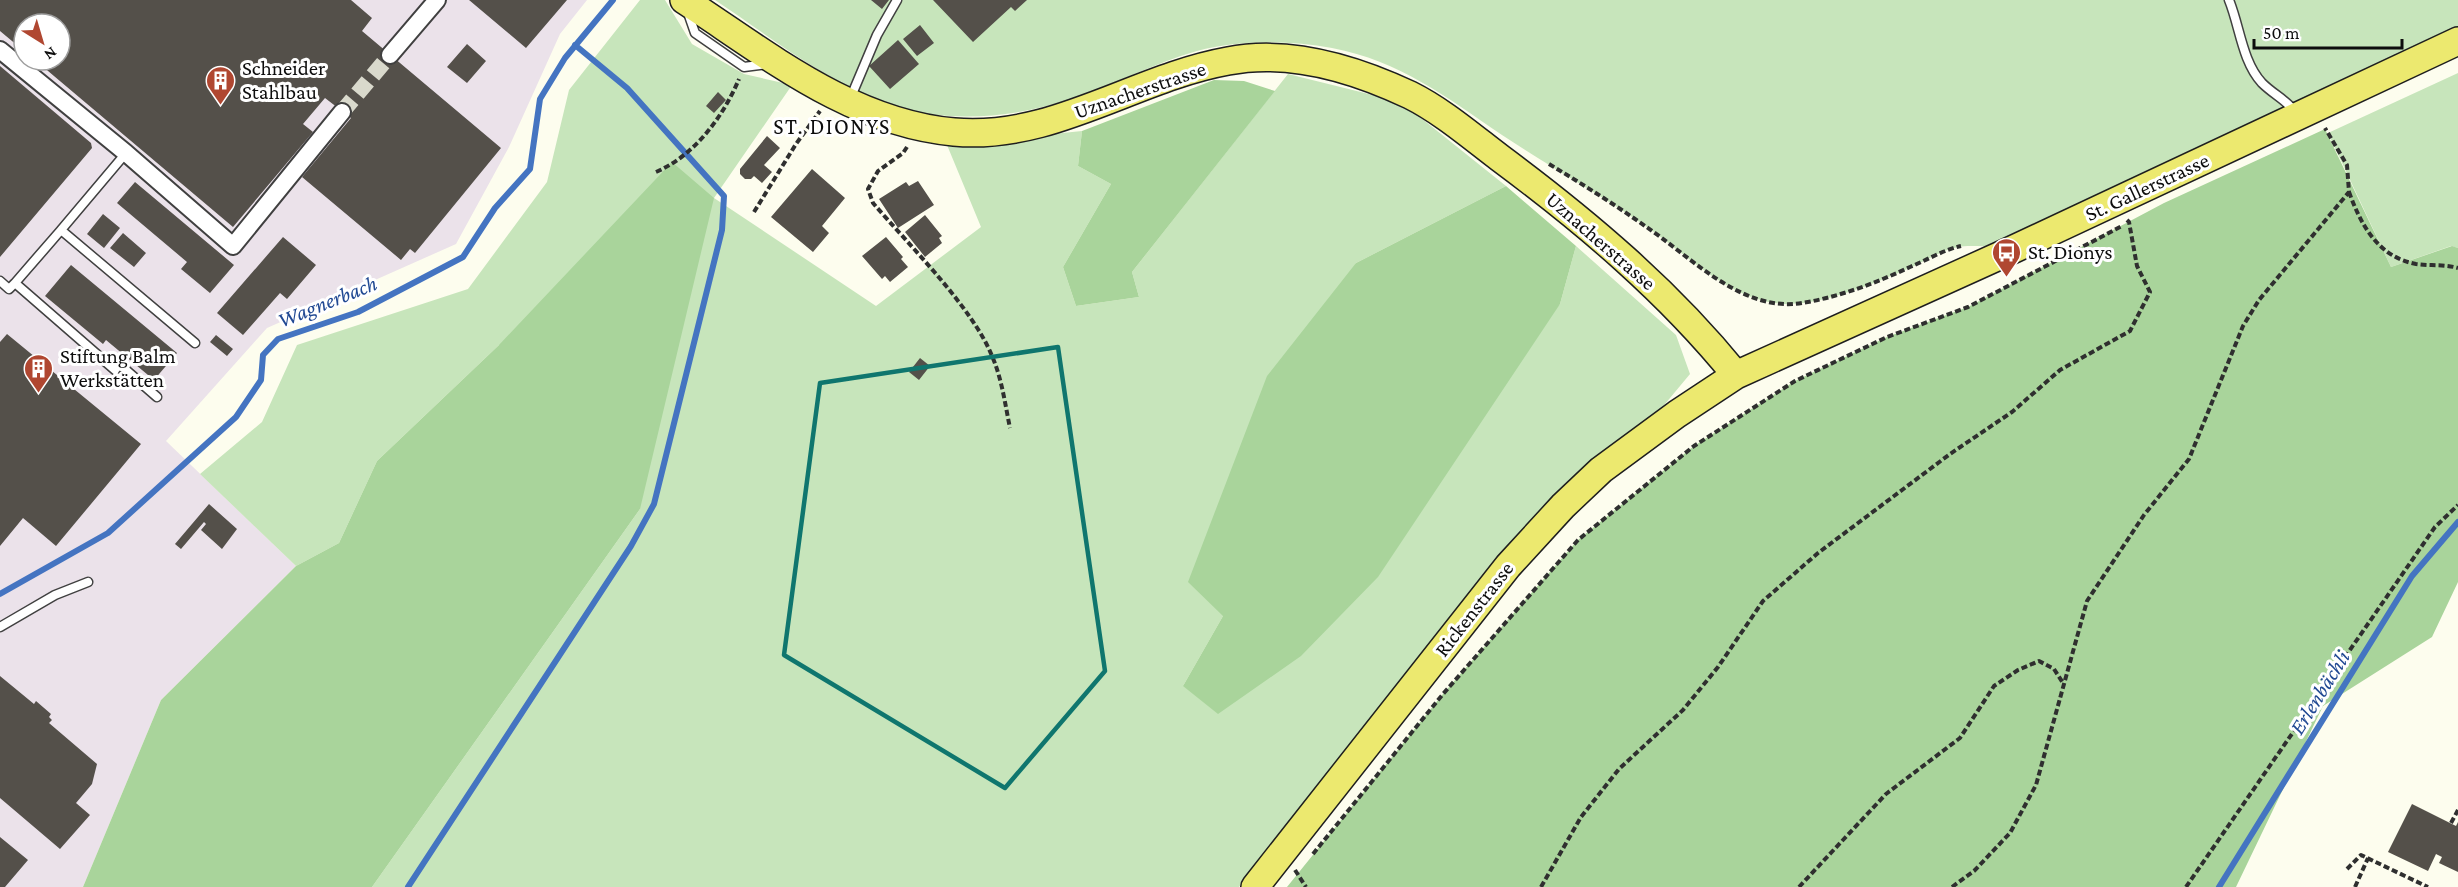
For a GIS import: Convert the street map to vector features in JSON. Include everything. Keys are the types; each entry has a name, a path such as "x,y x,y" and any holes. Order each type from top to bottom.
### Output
{"main road":[{"name":"Uznacherstrasse","path":"684,0 840,99 898,122 953,132 1003,133 1071,115 1172,75 1229,60 1276,58 1325,65 1363,75 1413,97 1453,123 1594,230 1704,335 1736,375"},
{"name":"St. Gallerstrasse","path":"1736,375 2307,125 2458,41"},
{"name":"Rickenstrasse","path":"1255,887 1508,566 1563,506 1601,470 1736,375"}],"street":[{"path":"390,55 437,0"},
{"path":"0,50 124,151 233,246 342,112"}],"lane":[{"path":"684,0 695,33 744,67 779,62"},
{"path":"840,99 897,0"},
{"path":"2229,0 2247,57 2261,82 2287,100 2307,125"},
{"path":"0,282 9,290 61,230 124,151"},
{"path":"61,230 195,343"},
{"path":"15,283 115,370 119,364 157,397"},
{"path":"0,627 55,595 88,582"}],"path":[{"path":"656,172 676,163 715,122 734,91 744,67"},
{"path":"753,212 796,144 840,99"},
{"path":"2307,125 2325,129 2347,165 2349,190 2359,218 2376,242 2392,256 2415,263 2458,268"},
{"path":"921,126 903,153 878,171 868,189 873,203 950,293 991,354 1001,380 1010,428"},
{"path":"1541,159 1647,227 1723,282 1753,298 1775,303 1799,304 1833,296 1887,277 1954,248 1969,247"},
{"path":"1952,887 1974,871 2010,833 2036,785 2087,601 2144,515 2189,459 2243,326 2259,300 2349,190"},
{"path":"1312,855 1450,685 1578,540 1694,446 1795,381 1887,336 1968,307 2138,217"},
{"path":"1541,887 1581,817 1619,770 1683,710 1718,667 1762,601 1818,553 1950,454 2012,412 2060,370 2130,331 2150,292 2137,266 2129,222"},
{"path":"2186,887 2435,527 2458,506"},
{"path":"1799,887 1886,794 1960,738 1994,687 2018,670 2040,661 2054,669 2063,684"},
{"path":"2451,823 2458,810"},
{"path":"2347,869 2361,855 2428,887"},
{"path":"2355,887 2368,858"},
{"path":"1293,880 1305,864"}],"highlighted area":[{"path":"1058,347 1105,671 1005,788 784,655 820,383"}],"shaded area":[{"path":"0,0 587,0 560,34 509,147 456,244 267,328 166,441 296,566 161,700 83,887 0,887"}],"green space":[{"path":"640,0 665,0 692,44 744,74 792,85 714,198 876,306 981,227 947,145 1082,131 1078,166 1111,184 1063,267 1076,306 1139,297 1132,272 1288,74 1401,102 1506,186 1356,263 1223,616 1183,686 1560,304 1576,246 1676,335 1690,374 1660,410 1573,477 1445,626 1239,887 372,887 640,509 499,345 377,461 339,543 296,566 200,474 262,422 297,345 468,289 547,182 569,90"},
{"path":"715,0 2458,0 2458,41 2015,248 1964,246 1952,248 1863,287 1827,298 1791,304 1757,299 1723,283 1629,215 1520,147 1442,94 1401,71 1357,54 1332,48 1264,42 1213,47 1181,56 1076,97 1030,110 981,116 932,114 886,103 841,83 798,57"},
{"path":"2458,73 2458,248 2451,246 2391,267 2328,133"},
{"path":"1214,80 1244,81 1275,91 1132,272 1139,297 1076,306 1063,267 1111,184 1078,166 1082,131"},
{"path":"2325,129 2391,267 2452,246 2458,248 2458,582 2432,637 2323,706 2236,887 1287,887 1443,694 1578,540 1694,446 1795,381 1887,337 1968,307 2164,203"},
{"path":"672,162 714,198 640,509 372,887 83,887 161,700 296,566 339,543 377,461 499,345"},
{"path":"1506,186 1576,246 1560,304 1378,577 1301,656 1218,714 1183,686 1223,616 1188,582 1267,376 1356,263"}],"building":[{"name":"Schneider Stahlbau","path":"0,0 351,0 372,18 362,31 501,148 415,253 410,249 401,260 302,177 351,118 325,98 303,124 313,132 233,227 49,72 72,72 72,12 12,12 12,41 0,31"},
{"path":"469,0 567,0 526,48"},
{"path":"871,0 889,0 882,9"},
{"path":"933,0 1027,0 1015,11 1011,7 973,42"},
{"path":"920,25 934,43 917,56 903,39"},
{"path":"898,40 919,64 890,89 869,66"},
{"path":"467,44 486,61 467,83 447,67"},
{"path":"0,66 91,143 92,148 0,257"},
{"path":"718,92 726,100 714,113 706,106"},
{"path":"767,136 780,148 764,165 772,172 762,183 754,176 751,179 745,179 740,174 740,169"},
{"path":"812,169 845,198 822,226 829,233 813,252 771,217"},
{"path":"918,181 934,205 898,228 879,199 906,182 909,186"},
{"path":"135,182 234,265 210,293 181,269 187,262 117,203"},
{"path":"103,214 120,228 104,248 87,234"},
{"path":"925,215 942,236 939,238 942,243 925,257 905,232"},
{"path":"123,233 146,253 134,267 110,248"},
{"path":"283,237 316,265 287,299 280,293 243,335 217,313"},
{"path":"886,237 903,257 901,259 908,267 890,282 885,276 882,279 862,256"},
{"path":"71,265 177,353 154,380 106,340 103,344 45,296"},
{"name":"Stiftung Balm Werkstätten","path":"7,334 141,444 56,546 23,518 0,546 0,342"},
{"path":"216,335 233,349 227,356 210,342"},
{"path":"920,358 930,366 919,380 909,372"},
{"path":"209,504 237,529 222,549 201,530 206,524 204,522 181,549 175,544"},
{"path":"0,676 34,704 36,701 51,714 49,717 52,720 49,723 97,764 92,784 76,803 90,815 60,849 0,798"},
{"path":"2412,804 2456,826 2458,822 2458,872 2439,863 2442,857 2436,854 2428,871 2388,852"},
{"path":"0,837 28,860 5,887 0,887"}],"waterway":[{"name":"Wagnerbach","path":"0,594 108,533 236,417 261,380 263,355 278,339 358,312 463,257 495,208 530,169 540,99 565,58 613,0"},
{"path":"408,887 631,546 654,504 722,230 724,196 627,88 575,45"},
{"name":"Erlenbächli","path":"2219,887 2412,576 2458,522"}],"tunnel":[{"path":"342,112 390,55"}],"place":[{"name":"Schneider Stahlbau","path":"221,106"},
{"name":"St. Dionys","path":"2007,278"},
{"name":"Stiftung Balm Werkstätten","path":"39,394"}],"district":[{"name":"ST. DIONYS","path":"832,126"}]}
